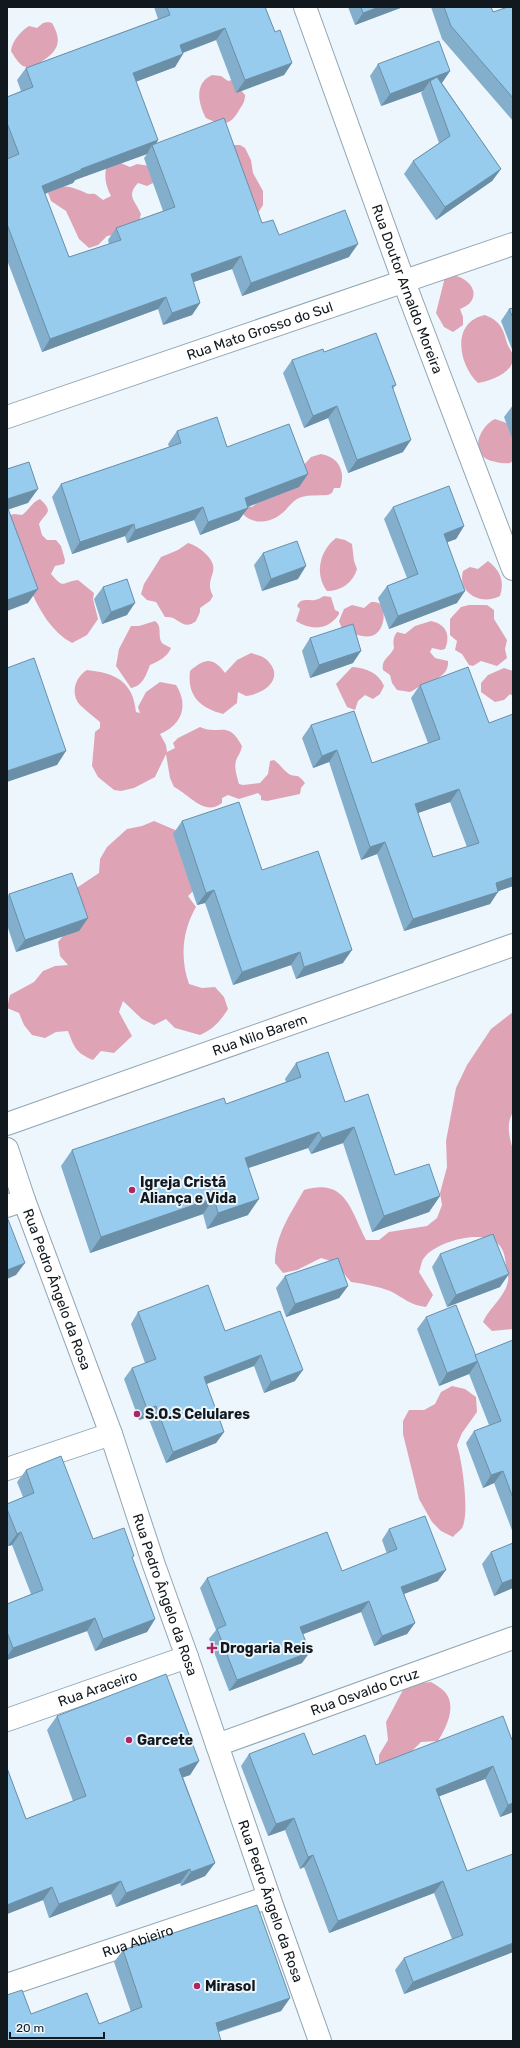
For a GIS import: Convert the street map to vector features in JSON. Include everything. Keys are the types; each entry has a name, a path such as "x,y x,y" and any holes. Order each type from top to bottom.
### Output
{"street":[{"name":"Rua Doutor Arnaldo Moreira","path":"305,7 404,282 513,569"},
{"name":"Rua Mato Grosso do Sul","path":"7,417 513,244"},
{"name":"Rua Nilo Barem","path":"7,1124 513,946"},
{"name":"Rua Pedro Ângelo da Rosa","path":"7,1149 16,1203 111,1434 154,1565 320,2041"},
{"path":"7,1468 111,1434"},
{"name":"Rua Osvaldo Cruz","path":"217,1745 513,1638"},
{"name":"Rua Araceiro","path":"7,1720 187,1657"},
{"name":"Rua Abieiro","path":"7,1985 269,1897"}],"shaded area":[{"path":"43,23 52,23 57,36 58,41 55,50 47,58 35,66 23,66 11,51 15,40 20,33 29,26 37,28"},
{"path":"212,75 221,76 228,81 232,80 245,95 244,102 235,117 228,122 220,123 206,118 203,112 199,94 200,88 202,83"},
{"path":"233,145 240,145 245,148 251,160 253,173 263,191 263,205 256,216"},
{"path":"116,161 130,167 137,164 150,166 155,182 147,186 138,183 134,187 132,195 141,214 139,222 113,235 107,236 98,245 89,248 79,239 66,211 51,201 48,193 52,189 61,186 76,189 87,194 95,194 103,200 111,196 107,188 106,180 107,163"},
{"path":"456,276 468,282 473,291 473,296 467,305 460,309 463,317 463,325 453,332 444,327 436,313 445,277"},
{"path":"485,315 490,317 500,326 513,357 510,368 506,372 495,378 478,383 471,375 466,365 462,355 461,344 467,326 474,319"},
{"path":"495,419 513,427 513,461 510,463 498,462 485,458 478,448 478,442 482,431"},
{"path":"321,454 332,458 340,466 342,482 340,488 334,488 332,493 328,495 300,497 292,502 285,511 277,517 267,521 262,522 252,520 243,514 247,506 252,507 302,467 311,457"},
{"path":"40,499 48,510 39,524 42,535 47,540 56,540 61,546 65,560 64,564 55,566 51,574 63,584 78,580 94,593 93,599 98,619 87,635 72,643 58,633 47,620 37,604 29,587 7,516 14,514 22,515"},
{"path":"336,538 345,540 352,544 354,561 357,569 353,578 342,588 327,591 321,577 321,563 326,549"},
{"path":"188,543 202,550 210,558 214,567 210,584 210,589 213,596 210,601 200,608 196,621 188,625 183,624 173,618 165,617 156,602 147,600 141,594 144,584 161,557 178,550"},
{"path":"488,561 496,568 502,581 500,596 493,599 485,599 472,596 464,586 462,579 463,571 470,567 478,569"},
{"path":"324,596 331,597 335,610 339,612 335,619 325,626 319,627 308,626 296,621 300,609 297,606 301,601 316,600"},
{"path":"371,602 379,603 383,610 383,622 376,634 366,636 354,634 342,629 339,621 344,609 352,605 364,608"},
{"path":"469,605 487,605 494,610 494,619 507,640 505,649 507,658 497,666 481,661 473,666 469,665 462,654 455,650 457,641 450,635 450,619 461,607"},
{"path":"155,621 159,626 162,643 171,648 165,656 150,665 145,676 138,685 131,688 116,666 119,649 131,626 139,626"},
{"path":"431,621 444,627 447,635 447,644 445,649 441,650 432,648 430,652 435,658 448,661 448,666 444,674 410,692 397,690 392,683 390,675 383,670 383,663 394,648 393,642 395,636 397,632 405,634 415,626"},
{"path":"251,653 264,658 273,668 273,679 265,689 253,695 246,696 238,692 237,703 223,714 208,708 197,700 191,687 190,671 200,664 209,661 217,664 225,673 237,660"},
{"path":"352,667 371,672 382,681 384,686 380,694 373,699 365,695 358,701 355,710 347,707 336,684"},
{"path":"504,668 513,671 513,696 510,694 504,700 495,702 481,692 481,683 488,675"},
{"path":"87,670 106,673 121,680 131,693 136,712 140,713 138,707 146,692 160,682 176,685 182,700 181,714 174,725 160,734 166,745 167,752 175,748 173,743 178,738 200,727 213,730 228,730 237,738 242,746 235,764 239,784 260,783 268,774 270,761 274,760 289,774 298,776 305,783 301,788 300,794 267,801 261,800 261,796 258,793 239,799 228,795 222,798 222,803 215,807 203,806 174,787 170,778 166,754 155,777 134,788 121,791 114,790 98,777 92,766 95,732 100,728 100,722 80,705 75,696 75,686 77,681 79,677"},
{"path":"154,821 180,832 197,887 188,896 196,907 191,916 185,935 184,945 184,965 189,984 202,988 215,987 224,997 228,1009 216,1025 200,1035 175,1028 166,1019 154,1025 142,1019 123,1001 119,1012 132,1036 114,1053 101,1051 93,1060 83,1055 76,1049 68,1031 56,1032 45,1038 32,1035 24,1025 19,1013 7,1008 10,995 34,982 43,971 55,966 68,965 60,956 58,942 67,931 66,895 99,873 100,859 107,847 127,829 142,826"},
{"path":"513,1012 513,1112 509,1121 509,1135 513,1150 513,1329 492,1331 483,1322 504,1292 508,1279 503,1250 497,1243 490,1239 470,1237 459,1239 438,1247 424,1258 419,1272 433,1295 426,1307 411,1303 385,1289 351,1282 334,1262 321,1258 297,1270 283,1273 275,1263 278,1243 289,1216 304,1190 318,1187 329,1188 338,1192 350,1207 366,1240 379,1240 389,1232 427,1226 437,1218 442,1205 440,1193 447,1167 446,1141 456,1088 467,1065 491,1029"},
{"path":"452,1386 465,1389 476,1397 477,1412 462,1433 457,1445 463,1474 465,1511 462,1528 453,1537 441,1531 432,1522 419,1499 403,1434 403,1421 409,1410 424,1410 435,1404 441,1392"},
{"path":"431,1682 444,1691 450,1703 449,1716 441,1736 438,1741 421,1742 409,1754 379,1771 379,1755 388,1740 386,1722 403,1690 414,1684"}],"building":[{"path":"167,7 265,7 275,32 280,30 292,63 245,80 225,28 180,45 183,54 133,73 158,140 81,169 42,186 69,257 121,240 116,228 175,207 152,145 224,118 262,223 273,220 279,235 345,210 358,244 251,283 241,256 191,274 200,303 172,313 166,297 50,339 7,224 7,159 19,154 7,123 7,97 33,87 26,68 170,15"},
{"path":"361,7 379,7 363,13"},
{"path":"444,7 491,7 493,12 508,7 513,7 513,98 451,26"},
{"path":"439,41 450,71 390,94 378,64"},
{"path":"437,77 501,169 445,207 413,161 450,136 430,81"},
{"path":"513,308 513,318 509,309"},
{"path":"376,333 396,385 392,386 411,440 357,460 337,406 313,416 292,360 323,349 324,352"},
{"path":"217,417 227,447 289,424 308,474 245,498 248,508 208,522 203,507 135,530 134,524 80,542 61,484 181,443 177,431"},
{"path":"29,462 38,489 7,499 7,469"},
{"path":"449,486 464,526 444,534 465,591 398,616 387,586 418,574 393,507"},
{"path":"7,506 38,589 7,600"},
{"path":"297,541 306,566 271,579 263,553"},
{"path":"127,579 135,603 111,612 103,587"},
{"path":"353,624 361,651 319,665 310,638"},
{"path":"34,658 66,751 7,771 7,668"},
{"path":"468,667 489,723 513,714 513,877 496,883 498,892 413,919 385,842 370,847 337,750 322,756 311,725 354,711 372,763 440,739 420,685","holes":["459,789 479,843 433,857 415,804"]},
{"path":"239,802 262,870 318,851 352,950 304,967 300,952 242,972 214,890 206,893 182,821"},
{"path":"72,873 88,918 25,940 9,894"},
{"path":"328,1052 345,1102 368,1094 395,1175 429,1164 440,1196 384,1216 354,1127 322,1138 319,1132 245,1158 259,1199 218,1213 214,1198 101,1237 72,1150 224,1098 226,1104 301,1077 296,1063"},
{"path":"7,1217 25,1263 7,1270"},
{"path":"493,1234 509,1274 456,1295 440,1254"},
{"path":"338,1258 348,1286 295,1304 285,1276"},
{"path":"208,1285 225,1331 280,1311 303,1370 271,1382 261,1355 204,1377 224,1432 173,1452 156,1406 147,1409 132,1368 156,1359 138,1312"},
{"path":"456,1305 478,1361 447,1373 426,1317"},
{"path":"513,1340 513,1498 503,1471 491,1475 474,1431 501,1421 475,1355"},
{"path":"61,1456 93,1539 124,1528 134,1556 132,1557 155,1619 103,1639 95,1618 13,1648 7,1632 7,1604 43,1590 21,1532 17,1534 7,1509 7,1504 34,1493 26,1470"},
{"path":"425,1516 446,1570 401,1587 415,1623 382,1636 369,1601 300,1627 310,1652 237,1680 217,1629 226,1625 207,1578 327,1532 342,1571 397,1549 389,1529"},
{"path":"513,1543 513,1579 502,1583 491,1552"},
{"path":"166,1674 199,1761 179,1769 215,1863 191,1872 190,1869 126,1893 121,1881 59,1904 52,1887 7,1905 7,1768 26,1819 86,1796 57,1716"},
{"path":"503,1716 512,1740 513,1739 513,1803 508,1805 493,1766 436,1789 467,1871 513,1854 513,1943 413,1982 404,1958 463,1935 443,1881 338,1921 313,1855 308,1857 294,1818 276,1824 249,1754 304,1733 313,1755 365,1735 376,1765"},
{"name":"Mirasol","path":"257,1905 290,1998 216,2023 221,2041 7,2041 7,1995 22,1990 31,2014 87,1993 99,2024 142,2007 123,1950"}],"place":[{"name":"Igreja Cristã Aliança e Vida","path":"132,1190"},
{"name":"S.O.S Celulares","path":"137,1414"},
{"name":"Drogaria Reis","path":"212,1648"},
{"name":"Garcete","path":"129,1740"},
{"name":"Mirasol","path":"197,1986"}]}
